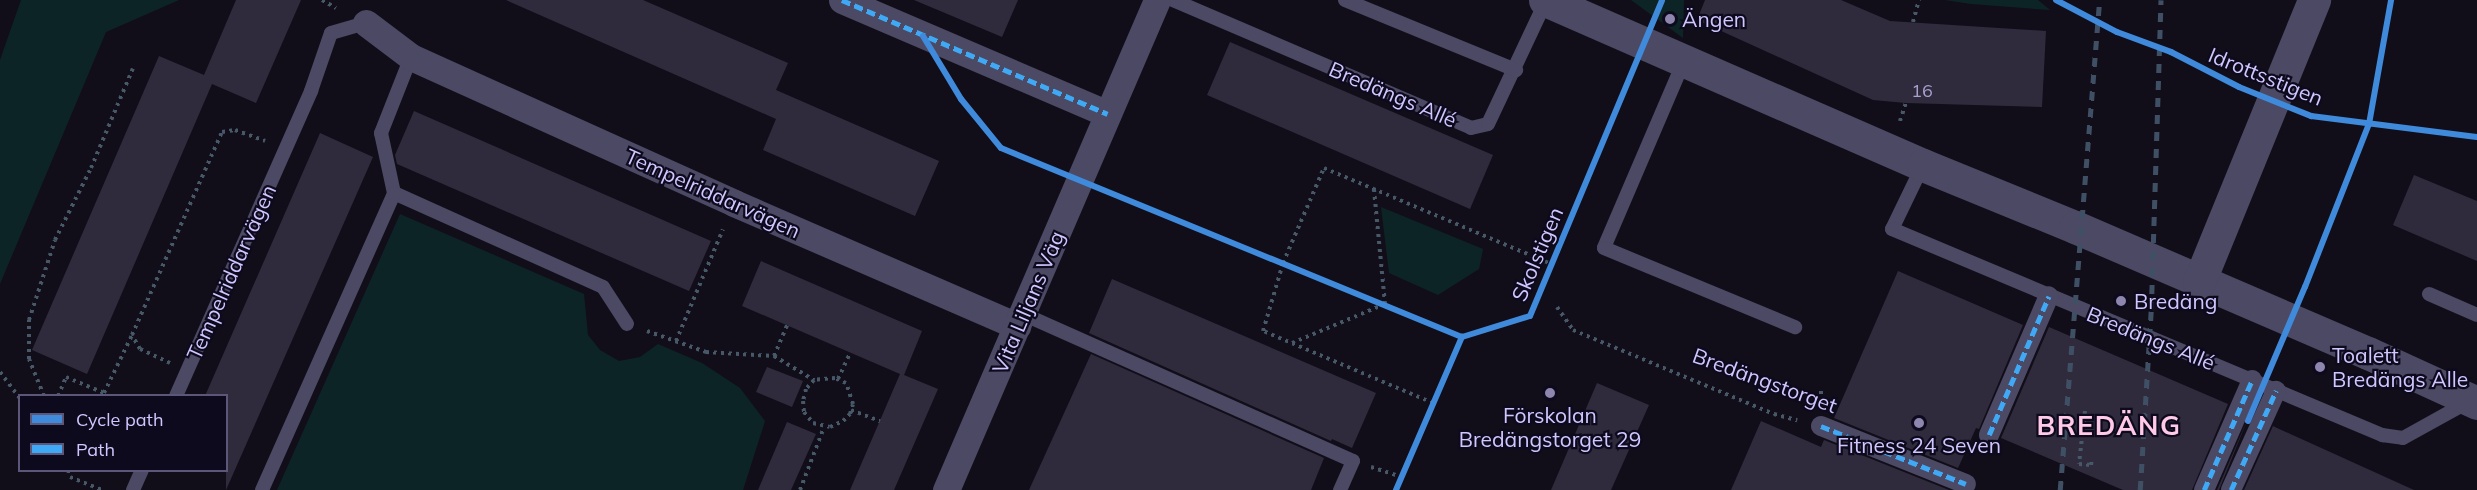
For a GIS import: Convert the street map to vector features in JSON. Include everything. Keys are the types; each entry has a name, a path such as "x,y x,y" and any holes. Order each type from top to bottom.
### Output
{"street":[{"path":"842,0 1108,114"},
{"name":"Vita Liljans Väg","path":"946,490 1157,0"},
{"name":"Bredängs Allé","path":"1546,0 1923,165 2075,227 2475,401"},
{"path":"2199,282 2314,0"},
{"name":"Tempelriddarvägen","path":"366,23 411,57 723,198 1020,320"},
{"path":"1989,435 2049,296"},
{"path":"2204,490 2252,380"},
{"path":"2231,490 2276,391"},
{"name":"Bredängstorget","path":"1821,426 1966,484"}],"lane":[{"name":"Bredängs Allé","path":"1173,0 1471,128 1488,124 1516,70 1546,0"},
{"path":"1345,0 1516,70"},
{"name":"Tempelriddarvägen","path":"177,394 311,91 331,33 366,23"},
{"path":"262,490 394,193 381,133 411,57"},
{"path":"1684,59 1604,248 1794,327"},
{"name":"Bredängs Allé","path":"1923,165 1892,229 2382,435 2403,438 2475,401"},
{"path":"394,193 603,287 627,324"},
{"path":"2429,294 2477,315"},
{"path":"1020,320 1353,461 1340,490"},
{"path":"133,490 142,472"}],"path":[{"path":"1913,22 1919,0"},
{"path":"43,394 29,359 28,320 55,240 91,168 133,68"},
{"path":"59,394 66,377 104,393 222,132 235,130 286,148"},
{"path":"1433,404 1263,331 1283,263 1323,168 1551,264"},
{"path":"1374,189 1385,304"},
{"path":"676,341 716,246"},
{"path":"1272,259 1293,267"},
{"path":"1375,300 1396,309"},
{"path":"1292,343 1385,304"},
{"path":"1546,304 1557,308 1568,307"},
{"path":"627,324 706,352 774,356 814,380 838,379 846,383 852,394 851,410 843,421 824,427 813,423 804,412 806,388 814,380"},
{"path":"774,356 787,325"},
{"path":"132,335 140,349 187,370"},
{"path":"838,379 850,352"},
{"path":"0,372 18,396"},
{"path":"1429,414 1438,394"},
{"path":"851,410 879,421"},
{"path":"2085,411 2079,464 2091,465 2092,458"},
{"path":"800,490 824,427"},
{"path":"1353,461 1400,480 1413,481"},
{"path":"1400,480 1406,466"},
{"path":"68,472 70,477 102,490"}],"green space":[{"path":"21,0 179,0 106,32 0,284 0,60"},
{"name":"Ängen","path":"1631,0 1684,0 1683,38"},
{"path":"1945,0 2038,0 2050,10 1971,4"},
{"path":"1381,207 1483,249 1479,269 1438,295 1389,273"},
{"path":"400,214 584,294 588,335 600,350 619,361 640,357 658,344 702,363 740,388 765,421 743,490 277,490"}],"building":[{"path":"236,0 301,0 256,103 212,84 87,374 32,350 159,56 204,75"},
{"path":"506,0 643,0 788,63 776,90 939,161 915,216 763,150 776,119"},
{"path":"914,0 1018,0 1002,37"},
{"path":"1705,0 1841,0 1890,21 2046,31 2042,107 1873,100 1697,20"},
{"path":"1230,42 1493,155 1470,209 1207,95"},
{"path":"414,111 711,241 689,291 397,164 395,155"},
{"path":"320,133 373,157 226,490 228,394 206,394"},
{"path":"2414,175 2477,201 2477,261 2393,225"},
{"path":"761,261 922,331 904,375 938,389 894,490 850,490 900,374 742,306"},
{"path":"1898,271 2023,325 1979,429 1976,428 1958,468 1834,418"},
{"path":"1112,279 1376,393 1352,448 1332,439 1331,441 1089,333"},
{"path":"2049,327 2228,404 2192,490 2123,490 2001,438"},
{"path":"1091,354 1324,458 1311,490 1029,490"},
{"path":"767,367 803,381 792,407 756,392"},
{"path":"1597,383 1649,405 1611,490 1551,490"},
{"path":"2249,416 2219,490 2217,490"},
{"path":"1761,421 1821,447 1824,440 1949,490 1731,490"},
{"path":"787,422 816,434 791,490 758,490"},
{"path":"2273,426 2277,428 2414,490 2244,490"}],"railway":[{"path":"2060,490 2099,0"},
{"path":"2140,490 2151,311 2161,0"}],"marked path":[{"path":"842,0 1108,114"},
{"path":"1989,435 2049,296"},
{"path":"2204,490 2252,380"},
{"path":"2231,490 2276,391"},
{"path":"1821,426 1966,484"}],"cycle path":[{"name":"Skolstigen","path":"1396,490 1462,337 1530,316 1662,0"},
{"name":"Idrottsstigen","path":"2056,0 2117,32 2171,52 2239,87 2311,116 2477,137"},
{"path":"2248,421 2305,287 2369,124 2391,0"},
{"path":"923,36 961,99 1001,148 1462,337"}],"place":[{"name":"Ängen","path":"1670,19"},
{"name":"Bredäng","path":"2121,301"},
{"name":"Toalett Bredängs Alle","path":"2320,367"},
{"name":"Förskolan Bredängstorget 29","path":"1550,393"},
{"name":"Fitness 24 Seven","path":"1919,423"}],"district":[{"name":"BREDÄNG","path":"2109,426"}]}
